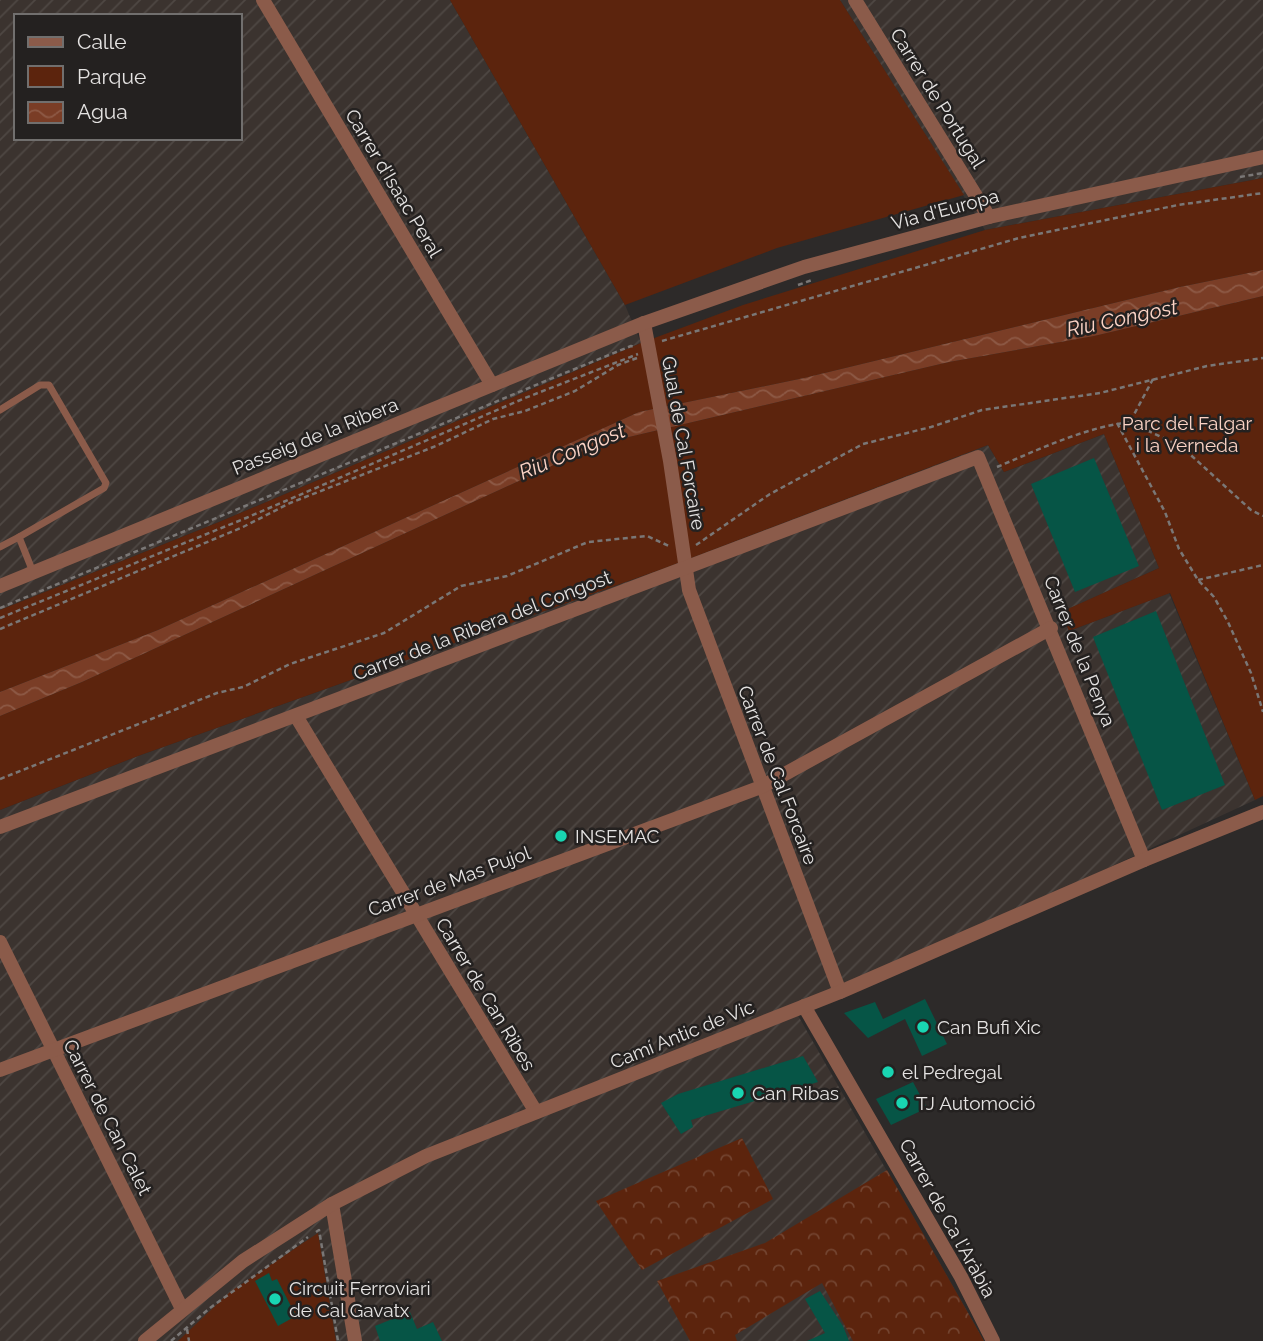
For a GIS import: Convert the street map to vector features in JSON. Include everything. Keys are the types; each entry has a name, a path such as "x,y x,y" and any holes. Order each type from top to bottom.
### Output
{"street":[{"name":"Carrer d'Isaac Peral","path":"263,0 492,385"},
{"name":"Carrer de Portugal","path":"855,0 989,217"},
{"name":"Via d'Europa","path":"644,323 804,267 989,217 1263,157"},
{"name":"Passeig de la Ribera","path":"0,586 644,323"},
{"name":"Gual de Cal Forcaire","path":"644,323 670,461 684,563"},
{"name":"Carrer de la Ribera del Congost","path":"0,827 296,716 684,563 978,457"},
{"name":"Carrer de la Penya","path":"978,457 1051,628 1144,860"},
{"name":"Carrer de Cal Forcaire","path":"684,563 689,590 840,992"},
{"name":"Carrer de Mas Pujol","path":"0,1070 761,786 1051,628"},
{"name":"Carrer de Can Ribes","path":"296,716 536,1112"},
{"name":"Camí Antic de Vic","path":"145,1341 243,1261 332,1204 426,1156 840,992 1144,860 1263,812"},
{"name":"Carrer de Can Calet","path":"0,942 182,1309"},
{"name":"Carrer de Ca l'Aràbia","path":"804,1006 961,1277 993,1341"},
{"path":"332,1204 355,1341"}],"lane":[{"path":"0,410 40,385 49,385 106,482 104,488 0,547"},
{"path":"19,537 33,572"}],"path":[{"path":"1239,177 1263,173"},
{"path":"648,351 660,342 1019,238 1178,205 1263,193"},
{"path":"788,288 814,280"},
{"path":"0,608 631,345 648,351"},
{"path":"631,345 648,351"},
{"path":"0,618 246,518 525,397 641,353 575,391 525,411 493,419 436,446 290,503 243,527 0,629"},
{"path":"0,779 217,693 243,687 290,664 384,633 461,586 507,576 588,542 654,537 684,563 710,533 770,495 863,444 931,427 982,410 1100,393 1207,366 1263,358"},
{"path":"1130,422 1153,379"},
{"path":"985,472 1043,446 1117,423 1130,422 1182,447 1251,510 1263,516"},
{"path":"1117,423 1165,512 1179,549 1199,580 1214,597 1228,622 1251,673 1263,712"},
{"path":"1199,580 1263,565"},
{"path":"171,1341 210,1308 319,1230 338,1341"},
{"path":"187,1329 189,1341"}],"shaded area":[{"path":"0,0 450,0 625,305 641,343 219,522 0,610"},
{"path":"840,0 1263,0 1263,178 985,230"},
{"path":"1104,434 1159,568 1062,612 1069,631 1169,593 1255,800 796,1012 984,1341 0,1341 0,810 138,756 665,568 988,445 1004,472"}],"green space":[{"path":"450,0 840,0 964,195 777,248 625,305"},
{"path":"1263,178 1263,270 1180,287 804,378 639,412 158,630 0,692 0,610 219,522 641,343 743,305 985,230"},
{"name":"Parc del Falgar i la Verneda","path":"1263,296 1263,796 1255,800 1170,593 1069,631 1061,612 1159,568 1104,434 1004,472 988,445 665,568 138,756 0,810 0,716 82,682 599,444 949,362 1094,336"},
{"path":"742,1138 773,1199 642,1270 596,1201"},
{"path":"887,1170 984,1341 853,1341 822,1283 735,1335 737,1341 690,1341 657,1281 765,1243"},
{"path":"318,1233 336,1341 178,1341 230,1292"}],"water":[{"name":"Riu Congost","path":"1263,270 1263,296 1094,336 949,362 599,444 82,682 0,716 0,692 158,630 639,412 804,378 1180,287"}],"building":[{"path":"1094,458 1139,566 1075,592 1031,484"},
{"path":"1156,611 1225,785 1162,810 1093,637"},
{"path":"925,999 947,1044 922,1056 905,1019 868,1038 844,1013 875,1002 883,1019"},
{"name":"Can Ribas","path":"803,1056 818,1082 691,1120 693,1127 681,1134 661,1103 678,1094"},
{"name":"TJ Automoció","path":"913,1082 927,1108 891,1125 876,1099"},
{"name":"Circuit Ferroviari de Cal Gavatx","path":"269,1273 272,1281 277,1279 296,1316 278,1326 255,1281"},
{"path":"820,1291 843,1326 849,1341 807,1341 825,1333 805,1299"},
{"path":"410,1312 417,1329 433,1322 442,1341 380,1341 375,1326"}],"place":[{"name":"INSEMAC","path":"561,836"},
{"name":"Can Bufi Xic","path":"923,1027"},
{"name":"el Pedregal","path":"888,1072"},
{"name":"Can Ribas","path":"738,1093"},
{"name":"TJ Automoció","path":"902,1103"},
{"name":"Circuit Ferroviari de Cal Gavatx","path":"275,1299"}]}
